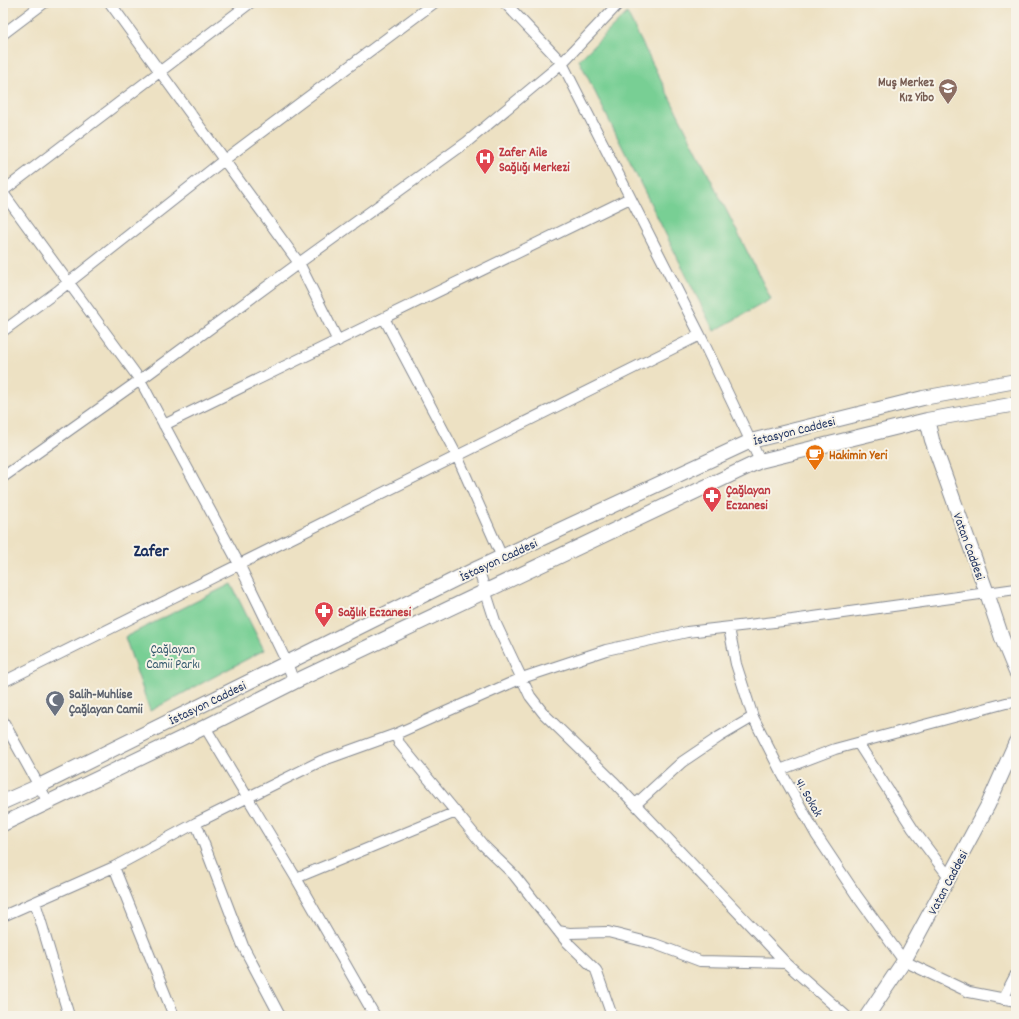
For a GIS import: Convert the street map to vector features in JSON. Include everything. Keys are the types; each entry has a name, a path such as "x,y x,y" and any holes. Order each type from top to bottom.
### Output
{"main road":[{"name":"İstasyon Caddesi","path":"3,802 39,786 478,568 751,441 923,398 1016,381"},
{"name":"İstasyon Caddesi","path":"3,824 205,727 294,682 760,461 927,420 1016,404"},
{"name":"Vatan Caddesi","path":"927,420 932,440 988,593 1002,638 1016,672"},
{"name":"Vatan Caddesi","path":"867,1016 904,961 988,805 1016,742"}],"street":[{"path":"3,34 44,3"},
{"path":"110,3 299,263 338,341"},
{"path":"250,3 159,71 3,192 140,380 239,564 287,663 294,682"},
{"path":"3,331 69,282 224,160 434,3"},
{"path":"505,3 562,63 700,336 760,461"},
{"path":"3,477 140,380 467,142 562,63 619,3"},
{"path":"164,425 630,198"},
{"path":"384,318 457,456 502,557"},
{"path":"3,682 700,336"},
{"path":"478,568 496,624 530,696 544,714 636,804 786,963 846,1016"},
{"path":"3,916 114,867 196,823 321,761 396,734 522,678 606,650 688,632 729,628 1016,588"},
{"name":"41. Sokak","path":"729,628 736,664 753,717 780,770 817,836 857,896 904,961"},
{"path":"780,770 835,749 1006,703 1016,702"},
{"path":"636,804 682,762 719,737 753,717"},
{"path":"3,721 48,802"},
{"path":"205,727 296,878 375,1016"},
{"path":"396,734 399,743 483,845 514,875 566,941 596,970 612,1016"},
{"path":"858,743 913,829 950,876"},
{"path":"296,878 456,812"},
{"path":"196,823 243,946 280,1016"},
{"path":"114,867 174,1016"},
{"path":"35,902 69,1016"},
{"path":"558,931 569,933 608,932 655,944 700,961 786,963"},
{"path":"904,961 969,992 1016,1001"},
{"path":"1003,999 1016,974"}],"green space":[{"path":"627,13 771,299 714,331 579,60"},
{"name":"Çağlayan Camii Parkı","path":"231,584 264,650 150,711 125,637"}],"place":[{"name":"Muş Merkez Kız Yibo","path":"948,105"},
{"name":"Zafer Aile Sağlığı Merkezi","path":"485,175"},
{"name":"Hakimin Yeri","path":"815,471"},
{"name":"Çağlayan Eczanesi","path":"712,513"},
{"name":"Sağlık Eczanesi","path":"324,628"},
{"name":"Salih-Muhlise Çağlayan Camii","path":"55,717"}],"district":[{"name":"Zafer","path":"151,550"}]}
